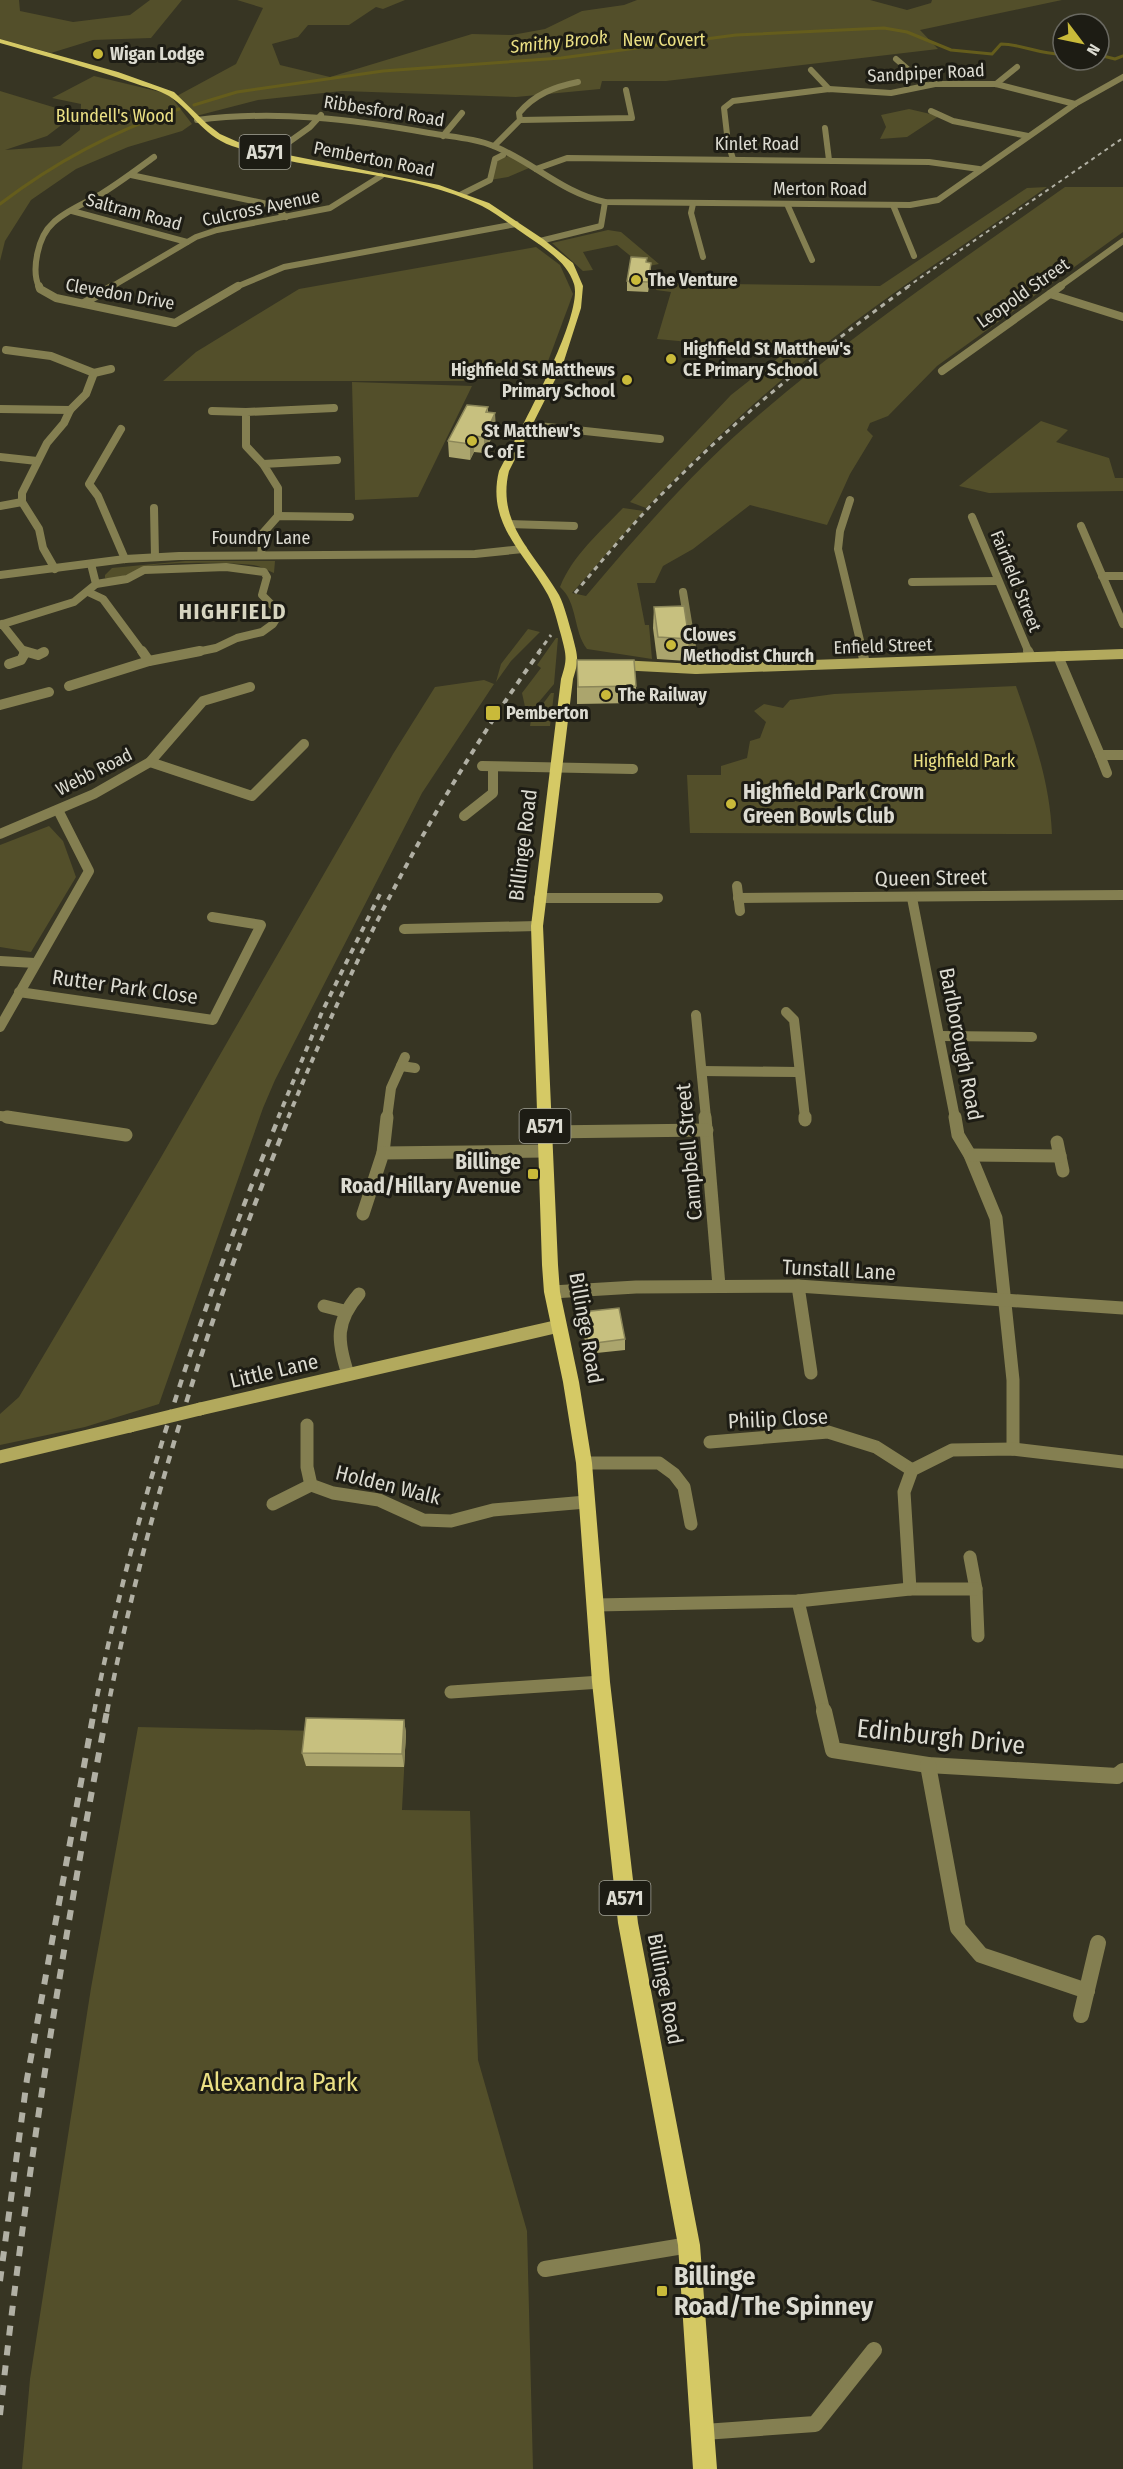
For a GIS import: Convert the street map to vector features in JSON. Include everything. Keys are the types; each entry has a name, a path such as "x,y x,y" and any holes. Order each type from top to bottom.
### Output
{"main road":[{"name":"Pemberton Road","path":"0,41 115,74 168,92 217,136 253,150 439,187 462,194 486,205 540,241"},
{"name":"Billinge Road","path":"540,241 570,265 579,286 579,297 558,364 504,471 500,487 502,511 523,549 554,596 578,662 567,679 537,926 552,1292 571,1382 584,1463 601,1682 628,1923 689,2246 705,2469"}],"street":[{"path":"896,59 925,84"},
{"path":"996,84 1017,67"},
{"path":"811,70 829,88"},
{"name":"Merton Road","path":"494,146 580,197 605,202 923,204 938,200 979,169 1075,104 1123,77"},
{"path":"520,120 519,113 528,101 541,91 578,82"},
{"name":"Sandpiper Road","path":"734,159 724,108 734,101 829,88 891,93 925,84 996,84 1075,104"},
{"path":"494,146 520,120 632,118 626,90"},
{"path":"930,111 953,121 1028,136"},
{"path":"443,136 462,113"},
{"name":"Ribbesford Road","path":"197,120 244,115 321,115 494,146"},
{"path":"289,142 310,127 321,115"},
{"path":"825,128 829,160"},
{"path":"462,194 490,180 495,159 503,155"},
{"name":"Clevedon Drive","path":"154,158 131,175 58,218 48,228 35,264 36,280 40,289 47,294 175,323 243,284 284,267 516,224"},
{"name":"Kinlet Road","path":"536,169 567,158 929,162 979,169"},
{"path":"131,175 272,205 286,218"},
{"name":"Culcross Avenue","path":"84,303 187,242 217,230 330,208 381,176"},
{"path":"540,241 601,226 605,202"},
{"path":"693,204 691,213 703,257"},
{"path":"787,204 793,220 809,246 812,260"},
{"path":"893,205 914,256"},
{"name":"Saltram Road","path":"72,211 187,242"},
{"name":"Leopold Street","path":"942,372 1123,241"},
{"path":"1050,294 1123,317"},
{"path":"6,350 51,356 94,372 111,369"},
{"path":"55,569 42,548 39,529 22,502 26,483 37,461 70,410 86,394 94,372"},
{"path":"212,411 246,412 334,408"},
{"path":"0,409 70,410"},
{"path":"246,412 246,446 276,480 279,496 278,516 262,533 261,555"},
{"path":"529,425 660,438"},
{"path":"121,429 89,484 98,496 125,559"},
{"path":"0,457 37,461"},
{"path":"263,464 337,460"},
{"path":"850,500 840,531 838,549 865,663"},
{"path":"0,506 22,502"},
{"path":"154,508 155,557"},
{"path":"278,516 350,517"},
{"name":"Fairfield Street","path":"972,517 996,581 1031,657"},
{"path":"508,524 574,526"},
{"path":"1081,526 1123,624"},
{"name":"Foundry Lane","path":"0,575 155,557 475,554 523,549"},
{"path":"91,564 96,584"},
{"path":"44,652 38,655 25,653 1,625 74,602 96,584 127,579 144,570 226,567 264,572 267,577 262,595 278,612 268,629 237,638 216,648 149,661 69,687"},
{"path":"1102,576 1123,576"},
{"path":"912,582 996,581"},
{"path":"88,591 103,599 149,661"},
{"path":"683,592 696,669"},
{"path":"9,664 21,660 25,653"},
{"name":"Enfield Street","path":"605,663 639,668 696,669 1123,654"},
{"path":"1058,657 1107,773"},
{"name":"Webb Road","path":"0,834 94,794 150,762 203,701 250,687"},
{"path":"0,705 49,692"},
{"path":"150,762 252,796 304,744"},
{"path":"1100,755 1123,755"},
{"path":"464,816 493,793 487,766 633,769"},
{"path":"0,1027 89,871 58,810"},
{"path":"737,886 740,911"},
{"name":"Queen Street","path":"738,898 1123,895"},
{"path":"539,898 658,898"},
{"name":"Barlborough Road","path":"912,898 958,1135 970,1155 996,1218 1006,1299 1012,1380 1012,1449"},
{"name":"Rutter Park Close","path":"19,992 213,1020 261,925 212,917"},
{"path":"404,929 537,926"},
{"path":"0,961 35,963"},
{"name":"Campbell Street","path":"696,1015 719,1286"},
{"path":"795,1017 798,1072 805,1120"},
{"path":"940,1036 1005,1031 1032,1037"},
{"path":"363,1214 383,1153 391,1088 403,1062 415,1068"},
{"path":"702,1071 798,1072"},
{"path":"0,1116 126,1135"},
{"path":"545,1131 707,1130"},
{"path":"1057,1142 1063,1171"},
{"path":"383,1153 546,1151"},
{"path":"970,1155 1060,1156"},
{"name":"Tunstall Lane","path":"552,1292 719,1286 798,1286 1123,1308"},
{"path":"798,1286 811,1373"},
{"path":"348,1374 339,1338 344,1311 359,1294"},
{"path":"324,1306 344,1311"},
{"name":"Little Lane","path":"0,1457 559,1326"},
{"name":"Holden Walk","path":"307,1425 307,1467 311,1485 333,1493 379,1500 423,1520 452,1521 493,1510 586,1502"},
{"name":"Philip Close","path":"710,1442 828,1432 876,1447 912,1470"},
{"path":"910,1589 904,1492 912,1470 952,1450 1012,1449 1123,1462"},
{"path":"584,1463 659,1463 674,1474 684,1486 691,1524"},
{"path":"273,1504 311,1485"},
{"path":"970,1557 976,1589 978,1636"},
{"path":"595,1605 798,1601 910,1589 976,1589"},
{"name":"Edinburgh Drive","path":"798,1601 833,1750 928,1765 1117,1776 1123,1771"},
{"path":"451,1692 601,1682"},
{"path":"928,1765 958,1928 981,1955 1086,1992"},
{"path":"1081,2015 1098,1943"},
{"path":"545,2269 689,2246"},
{"path":"704,2432 815,2424 874,2350"}],"green space":[{"path":"0,0 19,0 20,11 73,22 130,15 150,0 182,0 151,38 93,40 51,53 0,39"},
{"name":"New Covert","path":"237,0 405,0 383,9 376,7 349,25 308,25 298,37 272,44 280,65 330,77 472,34 512,35 545,29 582,11 624,5 637,0 870,0 907,10 931,3 932,0 1062,0 920,30 938,49 666,81 602,81 600,89 516,97 342,91 258,100 196,116 175,97 236,64 263,8"},
{"name":"Blundell's Wood","path":"94,76 169,94 192,124 182,131 128,147 76,169 31,200 5,241 0,261 0,91 76,114 47,136 5,150 60,146 80,130 81,104 52,98"},
{"path":"909,109 939,116 907,137 880,139 886,127 881,115"},
{"path":"510,155 529,168 508,177 490,180 498,160"},
{"path":"1047,187 888,297 776,384 646,508 630,502 731,395 787,351 657,339 671,292 656,290 658,283 880,286 1027,188"},
{"path":"1065,187 1123,187 1123,232 937,366 888,416 870,423 867,430 873,436 850,474 827,525 750,505 693,549 663,566 655,583 637,583 645,625 649,625 652,659 587,649 579,634 570,601 560,587 579,554 623,508 644,511 572,593 586,596 682,487 724,446 783,395 902,303"},
{"path":"608,230 621,232 659,264 644,267 617,245 583,252 593,270 583,271 552,243"},
{"path":"536,247 560,265 573,294 544,372 462,381 163,381 196,352 299,289"},
{"path":"352,382 472,386 418,497 355,500"},
{"path":"1041,421 1068,430 1056,442 1109,458 1115,478 1123,478 1123,491 989,493 959,486"},
{"path":"185,561 275,561 274,573 253,565 189,563 154,565 118,578 105,578 112,568"},
{"path":"528,629 540,632 511,661 496,682 501,664"},
{"path":"558,638 554,684 527,716 522,693 541,668 537,665"},
{"path":"484,680 494,684 422,793 275,1080 263,1108 159,1404 85,1427 0,1445 0,1414 19,1397 160,1159 393,754 435,687"},
{"name":"Highfield Park","path":"1016,686 1044,777 1052,834 690,833 687,775 721,775 721,766 747,758 750,741 760,738 766,722 754,711 764,704 783,708 790,700 834,694"},
{"path":"551,693 554,693 550,726 530,726 531,720"},
{"path":"49,826 63,841 76,877 31,952 0,947 0,845"},
{"name":"Alexandra Park","path":"138,1727 406,1733 402,1810 470,1811 478,2060 527,2231 533,2469 22,2469 30,2379 91,1988"}],"building":[{"path":"631,257 647,258 646,262 651,263 648,282 627,281"},
{"path":"467,405 488,407 486,412 495,413 484,437 474,436 470,444 448,441"},
{"path":"684,606 689,639 658,637 654,607"},
{"path":"577,660 634,660 636,686 578,687"},
{"path":"619,1308 625,1339 588,1344 582,1312"},
{"path":"306,1718 404,1720 402,1754 302,1753"}],"waterway":[{"name":"Smithy Brook","path":"194,105 237,92 383,71 561,58 736,35 884,28 907,32 951,50 992,54 1001,44 1051,53"},
{"name":"Smithy Brook","path":"1111,58 1123,56"},
{"name":"Smithy Brook","path":"0,204 63,161 85,149 131,127 179,109"}],"railway":[{"path":"907,287 1123,138"},
{"path":"575,593 646,510 728,431 817,356 909,286"},
{"path":"538,653 551,635"},
{"path":"288,1118 342,995 400,877 466,763 540,651"},
{"path":"278,1118 322,1012 380,894"},
{"path":"94,1712 129,1560 172,1410 222,1262 279,1117"},
{"path":"107,1712 141,1561 184,1410 234,1262 289,1117"},
{"path":"0,2281 27,2079 94,1711"},
{"path":"0,2415 21,2238 46,2062 107,1711"}],"place":[{"name":"Wigan Lodge","path":"98,54"},
{"name":"The Venture","path":"636,280"},
{"name":"Highfield St Matthew's CE Primary School","path":"671,359"},
{"name":"Highfield St Matthews Primary School","path":"627,380"},
{"name":"St Matthew's C of E","path":"472,441"},
{"name":"Clowes Methodist Church","path":"671,645"},
{"name":"The Railway","path":"606,695"},
{"name":"Pemberton","path":"493,713"},
{"name":"Highfield Park Crown Green Bowls Club","path":"731,804"},
{"name":"Billinge Road/Hillary Avenue","path":"533,1174"},
{"name":"Billinge Road/The Spinney","path":"662,2291"}],"district":[{"name":"HIGHFIELD","path":"233,611"}]}
